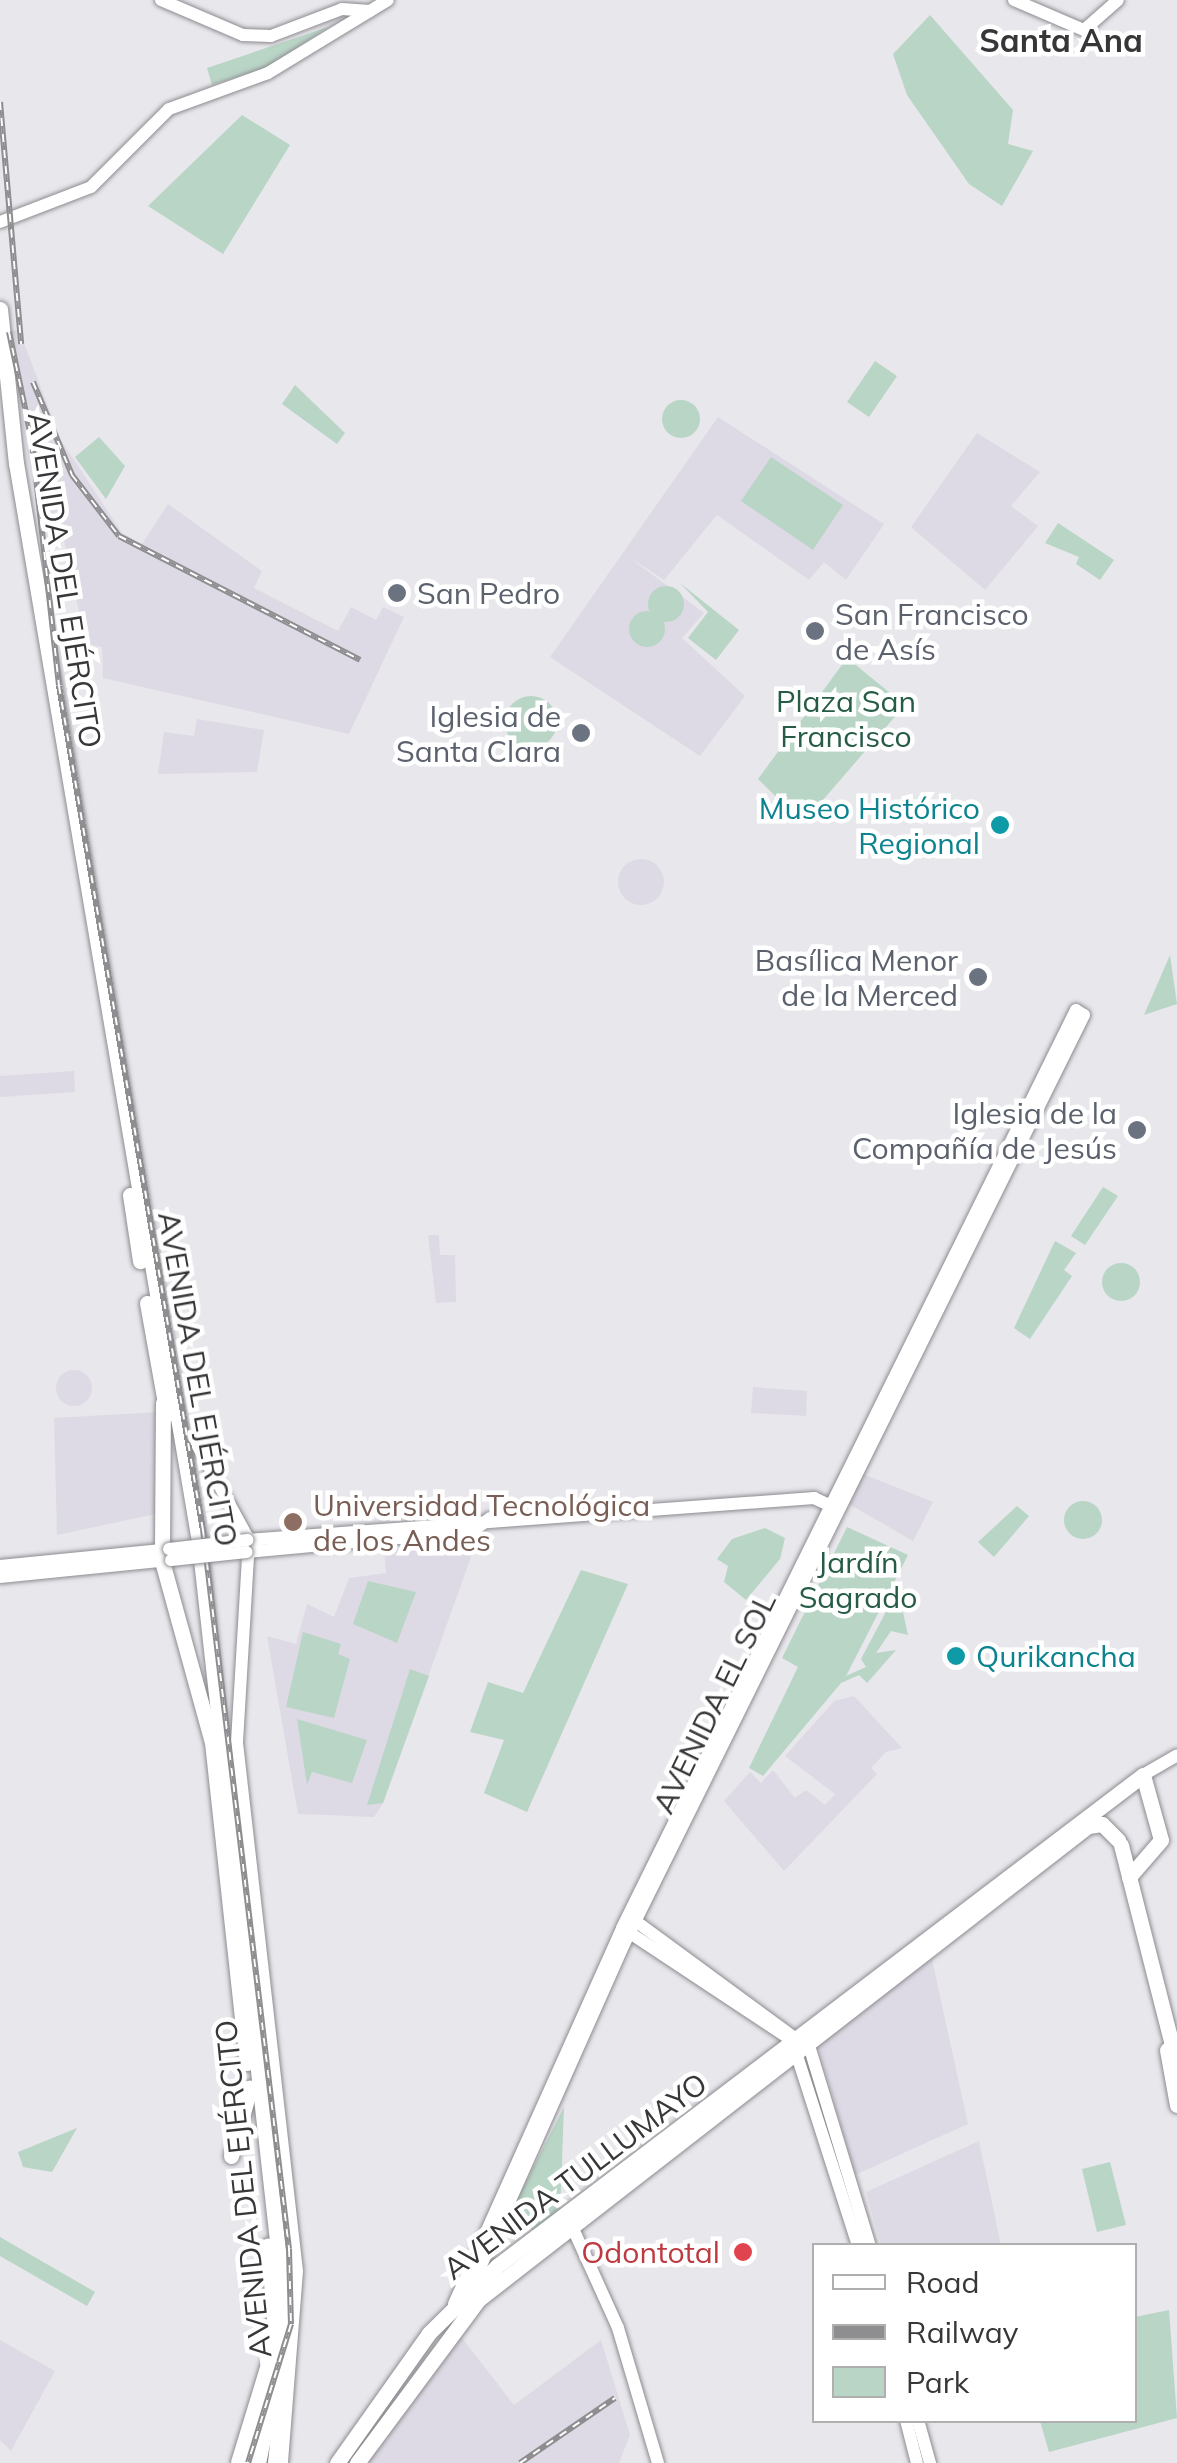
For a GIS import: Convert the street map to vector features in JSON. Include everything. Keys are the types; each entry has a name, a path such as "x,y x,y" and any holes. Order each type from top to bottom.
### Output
{"highway":[{"path":"237,2463 248,2442 278,2339"}],"main road":[{"name":"AVENIDA DEL EJÉRCITO","path":"0,308 16,463 198,1542 287,2321 281,2460"},
{"name":"AVENIDA DEL EJÉRCITO","path":"0,420 196,1585 278,2339 258,2463"},
{"path":"163,1394 166,1555 212,1744"},
{"path":"1130,1876 1160,1840 1142,1775"},
{"name":"AVENIDA TULLUMAYO","path":"801,2045 1106,1799 1142,1775"},
{"path":"1106,1799 1130,1876 1177,2064"},
{"name":"AVENIDA TULLUMAYO","path":"337,2463 458,2309 1088,1826 1102,1824 1120,1843"},
{"path":"1120,1843 1147,1856"},
{"path":"1172,2042 1177,2105"},
{"path":"231,2156 250,2088"},
{"name":"AVENIDA TULLUMAYO","path":"357,2463 492,2259 568,2223"}],"street":[{"path":"161,0 243,35 271,36 342,9 370,11"},
{"path":"0,222 91,187 169,108 268,72 388,0"},
{"path":"1014,0 1084,30 1118,0"},
{"name":"AVENIDA EL SOL","path":"458,2309 629,1924 1080,1012"},
{"path":"195,1440 248,1546"},
{"path":"0,1576 248,1546 472,1530 492,1517 814,1498 834,1507"},
{"name":"AVENIDA DEL EJÉRCITO","path":"248,1546 237,1743 297,2271 281,2460"},
{"path":"0,1566 166,1555"},
{"name":"AVENIDA TULLUMAYO","path":"1142,1775 1177,1755"},
{"path":"629,1924 801,2045 869,2243"},
{"name":"AVENIDA EL SOL","path":"492,2259 629,1924"},
{"path":"801,2045 857,2243"},
{"path":"568,2223 655,2463"},
{"path":"568,2223 615,2319 655,2463"},
{"path":"907,2423 917,2463"},
{"path":"919,2423 930,2463"}],"shaded area":[{"path":"7,330 19,330 61,440 122,533 142,544 168,504 262,571 254,588 338,631 351,607 376,620 383,607 404,617 349,734 103,678 102,647 86,644 63,536 41,537"},
{"path":"718,417 884,524 846,580 824,562 809,580 717,515 664,580 626,555 704,613 682,638 745,696 700,756 550,657"},
{"path":"977,433 1040,472 1011,506 1038,526 985,590 911,527"},
{"path":"197,719 264,730 257,772 158,774 164,732 194,736"},
{"path":"641,859 658,865 664,882 658,899 641,905 624,899 618,882 624,865"},
{"path":"74,1071 75,1092 0,1097 0,1076"},
{"path":"428,1235 439,1235 440,1255 455,1255 456,1302 436,1303"},
{"path":"74,1370 87,1375 92,1388 87,1401 74,1406 61,1401 56,1388 61,1375"},
{"path":"753,1387 807,1391 806,1416 751,1413"},
{"path":"159,1412 156,1514 57,1535 54,1418"},
{"path":"863,1474 933,1502 913,1541 849,1504"},
{"path":"476,1543 383,1803 374,1817 298,1814 267,1636 296,1644 307,1604 334,1617 349,1578 386,1573 384,1550"},
{"path":"854,1696 902,1748 886,1752 871,1768 877,1774 784,1871 724,1801 750,1772 761,1783 773,1770 795,1798 806,1790 825,1805 835,1794 785,1756 834,1701"},
{"path":"931,1955 968,2124 855,2175 818,2045"},
{"path":"979,2141 1001,2243 880,2243 866,2192"},
{"path":"458,2333 514,2405 601,2340 630,2435 619,2463 362,2463"},
{"path":"0,2340 55,2371 11,2451 0,2440"}],"green space":[{"path":"930,15 1013,110 1008,144 1033,151 1002,206 969,184 907,95 893,54"},
{"path":"328,27 269,67 212,85 207,68"},
{"path":"242,115 290,145 223,254 148,206"},
{"path":"875,361 897,376 869,417 847,402"},
{"path":"295,385 345,433 337,444 282,404"},
{"path":"681,400 695,405 700,419 695,433 681,438 667,433 662,419 667,405"},
{"path":"99,437 125,466 106,499 75,457"},
{"path":"771,457 843,505 813,550 741,501"},
{"path":"1058,523 1114,560 1100,580 1076,564 1079,557 1045,543"},
{"path":"680,583 739,630 716,660 688,638 708,612"},
{"path":"666,586 679,591 684,604 679,617 666,622 653,617 648,604 653,591"},
{"path":"647,611 660,616 665,629 660,642 647,647 634,642 629,629 634,616"},
{"name":"Plaza San Francisco","path":"847,658 905,705 803,823 758,779"},
{"path":"531,696 550,703 557,722 550,741 531,748 512,741 505,722 512,703"},
{"path":"1170,955 1177,1004 1144,1015"},
{"path":"1103,1187 1118,1196 1085,1245 1071,1236"},
{"path":"1055,1241 1076,1253 1064,1270 1072,1276 1030,1339 1014,1328"},
{"path":"1121,1263 1135,1268 1140,1282 1135,1296 1121,1301 1107,1296 1102,1282 1107,1268"},
{"path":"1083,1501 1097,1506 1102,1520 1097,1534 1083,1539 1069,1534 1064,1520 1069,1506"},
{"path":"1017,1506 1029,1516 994,1557 978,1542"},
{"name":"Jardín Sagrado","path":"847,1527 908,1555 846,1676 866,1667 861,1659 898,1589 908,1635 891,1631 876,1653 896,1650 867,1683 859,1675 841,1683 763,1776 749,1768 798,1667 782,1658"},
{"path":"765,1528 785,1538 780,1559 746,1600 724,1582 728,1566 717,1559 732,1539"},
{"path":"581,1570 628,1584 527,1812 484,1793 504,1740 470,1732 488,1682 523,1693"},
{"path":"368,1581 416,1592 397,1643 353,1624"},
{"path":"303,1632 341,1644 338,1654 350,1659 334,1718 286,1707"},
{"path":"410,1669 429,1676 383,1803 367,1805"},
{"path":"297,1719 367,1740 352,1783 312,1772 307,1785"},
{"path":"564,2107 560,2215 537,2233 510,2213"},
{"path":"77,2128 52,2172 23,2167 18,2152"},
{"path":"1110,2162 1126,2225 1097,2232 1082,2169"},
{"path":"0,2237 95,2292 87,2306 0,2256"},
{"path":"1169,2310 1177,2418 1049,2452 1041,2423 1137,2423 1137,2317"}],"railway":[{"path":"0,102 21,344"},
{"path":"9,332 32,441 59,686 203,1530 289,2249 291,2324 248,2463"},
{"path":"33,382 72,475 119,536 360,660"},
{"path":"520,2463 615,2398"}],"place":[{"name":"San Pedro","path":"397,593"},
{"name":"San Francisco de Asís","path":"815,631"},
{"name":"Iglesia de Santa Clara","path":"581,733"},
{"name":"Museo Histórico Regional","path":"1000,825"},
{"name":"Basílica Menor de la Merced","path":"978,977"},
{"name":"Iglesia de la Compañía de Jesús","path":"1137,1130"},
{"name":"Universidad Tecnológica de los Andes","path":"293,1522"},
{"name":"Qurikancha","path":"956,1656"},
{"name":"Odontotal","path":"743,2252"}],"district":[{"name":"Santa Ana","path":"1061,40"}]}
